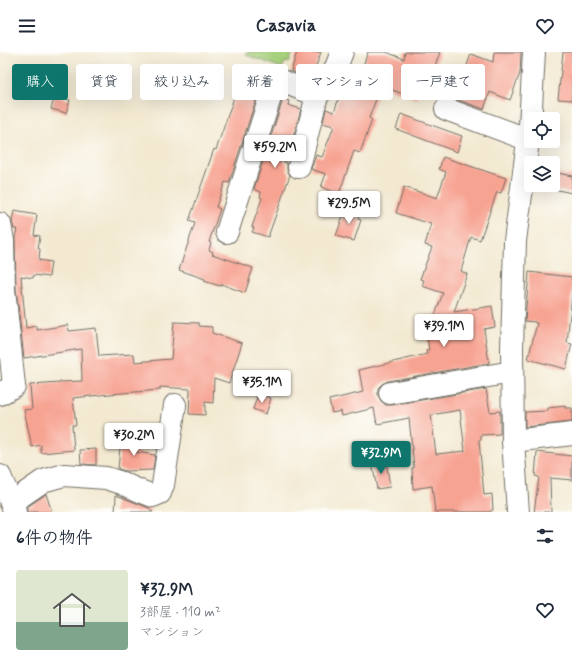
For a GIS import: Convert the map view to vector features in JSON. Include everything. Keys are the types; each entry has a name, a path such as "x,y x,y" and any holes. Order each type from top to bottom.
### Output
{"street":[{"path":"337,64 342,52"},
{"path":"529,112 530,53"},
{"path":"227,232 276,79 296,87"},
{"path":"299,167 316,100"},
{"path":"446,109 524,138"},
{"path":"518,512 513,441 512,372 516,241 528,148"},
{"path":"0,224 3,241 4,289 14,386 0,394"},
{"path":"390,392 512,372"},
{"path":"0,476 13,507 43,481 64,475 106,478 153,496 160,493 163,485 175,405"},
{"path":"513,441 572,434"}],"green space":[{"path":"247,52 293,52 289,63 285,62 284,64 271,64 246,55"}],"building":[{"path":"297,52 321,52 317,64 296,64 296,73 291,71"},
{"path":"368,52 386,52 404,59 405,52 440,52 436,64 401,64 401,93 393,90 393,64 364,64"},
{"path":"494,52 521,52 520,73 510,100 490,92 484,109 458,100 485,100 485,64 467,64 471,54 493,62"},
{"path":"563,52 572,52 572,100 558,99"},
{"path":"54,100 70,100 66,113 51,109"},
{"path":"233,100 256,100 229,183 225,182 216,207 220,209 209,242 211,243 209,250 213,252 212,254 253,268 245,293 221,284 220,286 204,281 205,279 179,270 195,223 189,221 214,149 216,150"},
{"path":"283,100 289,101 288,105 301,109 284,162 287,163 287,170 290,175 268,237 252,232 254,228 252,227 262,198 260,197 261,192 254,189"},
{"path":"338,100 376,100 369,118 372,120 360,153 354,151 339,194 321,187 326,174 311,169 316,155 322,157 333,129 333,126 323,123 326,109 334,112"},
{"path":"401,114 462,136 457,152 396,129"},
{"path":"443,157 506,178 501,193 497,192 480,240 471,237 461,271 467,274 454,312 492,306 495,327 484,329 489,363 388,381 378,388 378,395 381,401 386,405 392,405 486,389 490,412 500,411 500,434 481,435 481,440 479,440 484,495 492,494 493,510 489,512 435,512 432,486 413,489 412,468 414,468 409,418 377,424 374,408 342,416 341,411 332,413 329,400 363,392 359,370 427,354 426,350 429,350 424,317 435,315 443,293 422,286 424,280 420,279 432,247 425,245 431,224 396,213 404,187 437,198 446,172 439,169","holes":["460,410 465,451 436,454 431,415"]},
{"path":"560,173 572,176 572,193 560,190"},
{"path":"346,207 360,212 358,219 361,220 354,241 336,236"},
{"path":"14,211 37,215 34,235 40,236 38,248 40,249 39,260 51,262 49,277 34,275 33,278 21,276 26,328 37,326 37,330 68,325 69,331 96,328 99,356 134,354 135,362 171,359 174,322 199,323 199,326 212,327 212,333 242,343 229,383 214,378 213,403 205,402 205,415 189,414 190,389 160,387 160,390 73,398 76,425 72,425 74,450 41,453 41,445 32,447 24,410 32,409 30,385 82,381 81,349 24,358 16,288 15,238 17,229 14,229 12,222"},
{"path":"529,272 572,277 572,293 567,343 572,344 566,369 528,359 537,323 525,321"},
{"path":"258,394 271,398 266,414 253,409"},
{"path":"565,406 565,408 572,408 572,422 525,427 525,412 548,411 548,408"},
{"path":"121,436 136,438 135,452 155,455 153,470 126,471 118,469"},
{"path":"96,449 96,465 81,464 80,450"},
{"path":"537,452 572,456 572,480 550,478 551,512 534,512 539,477 535,476"},
{"path":"386,460 390,487 377,489 372,463"},
{"path":"46,494 52,512 27,512 27,507"},
{"path":"116,495 149,508 153,512 115,512"}]}
